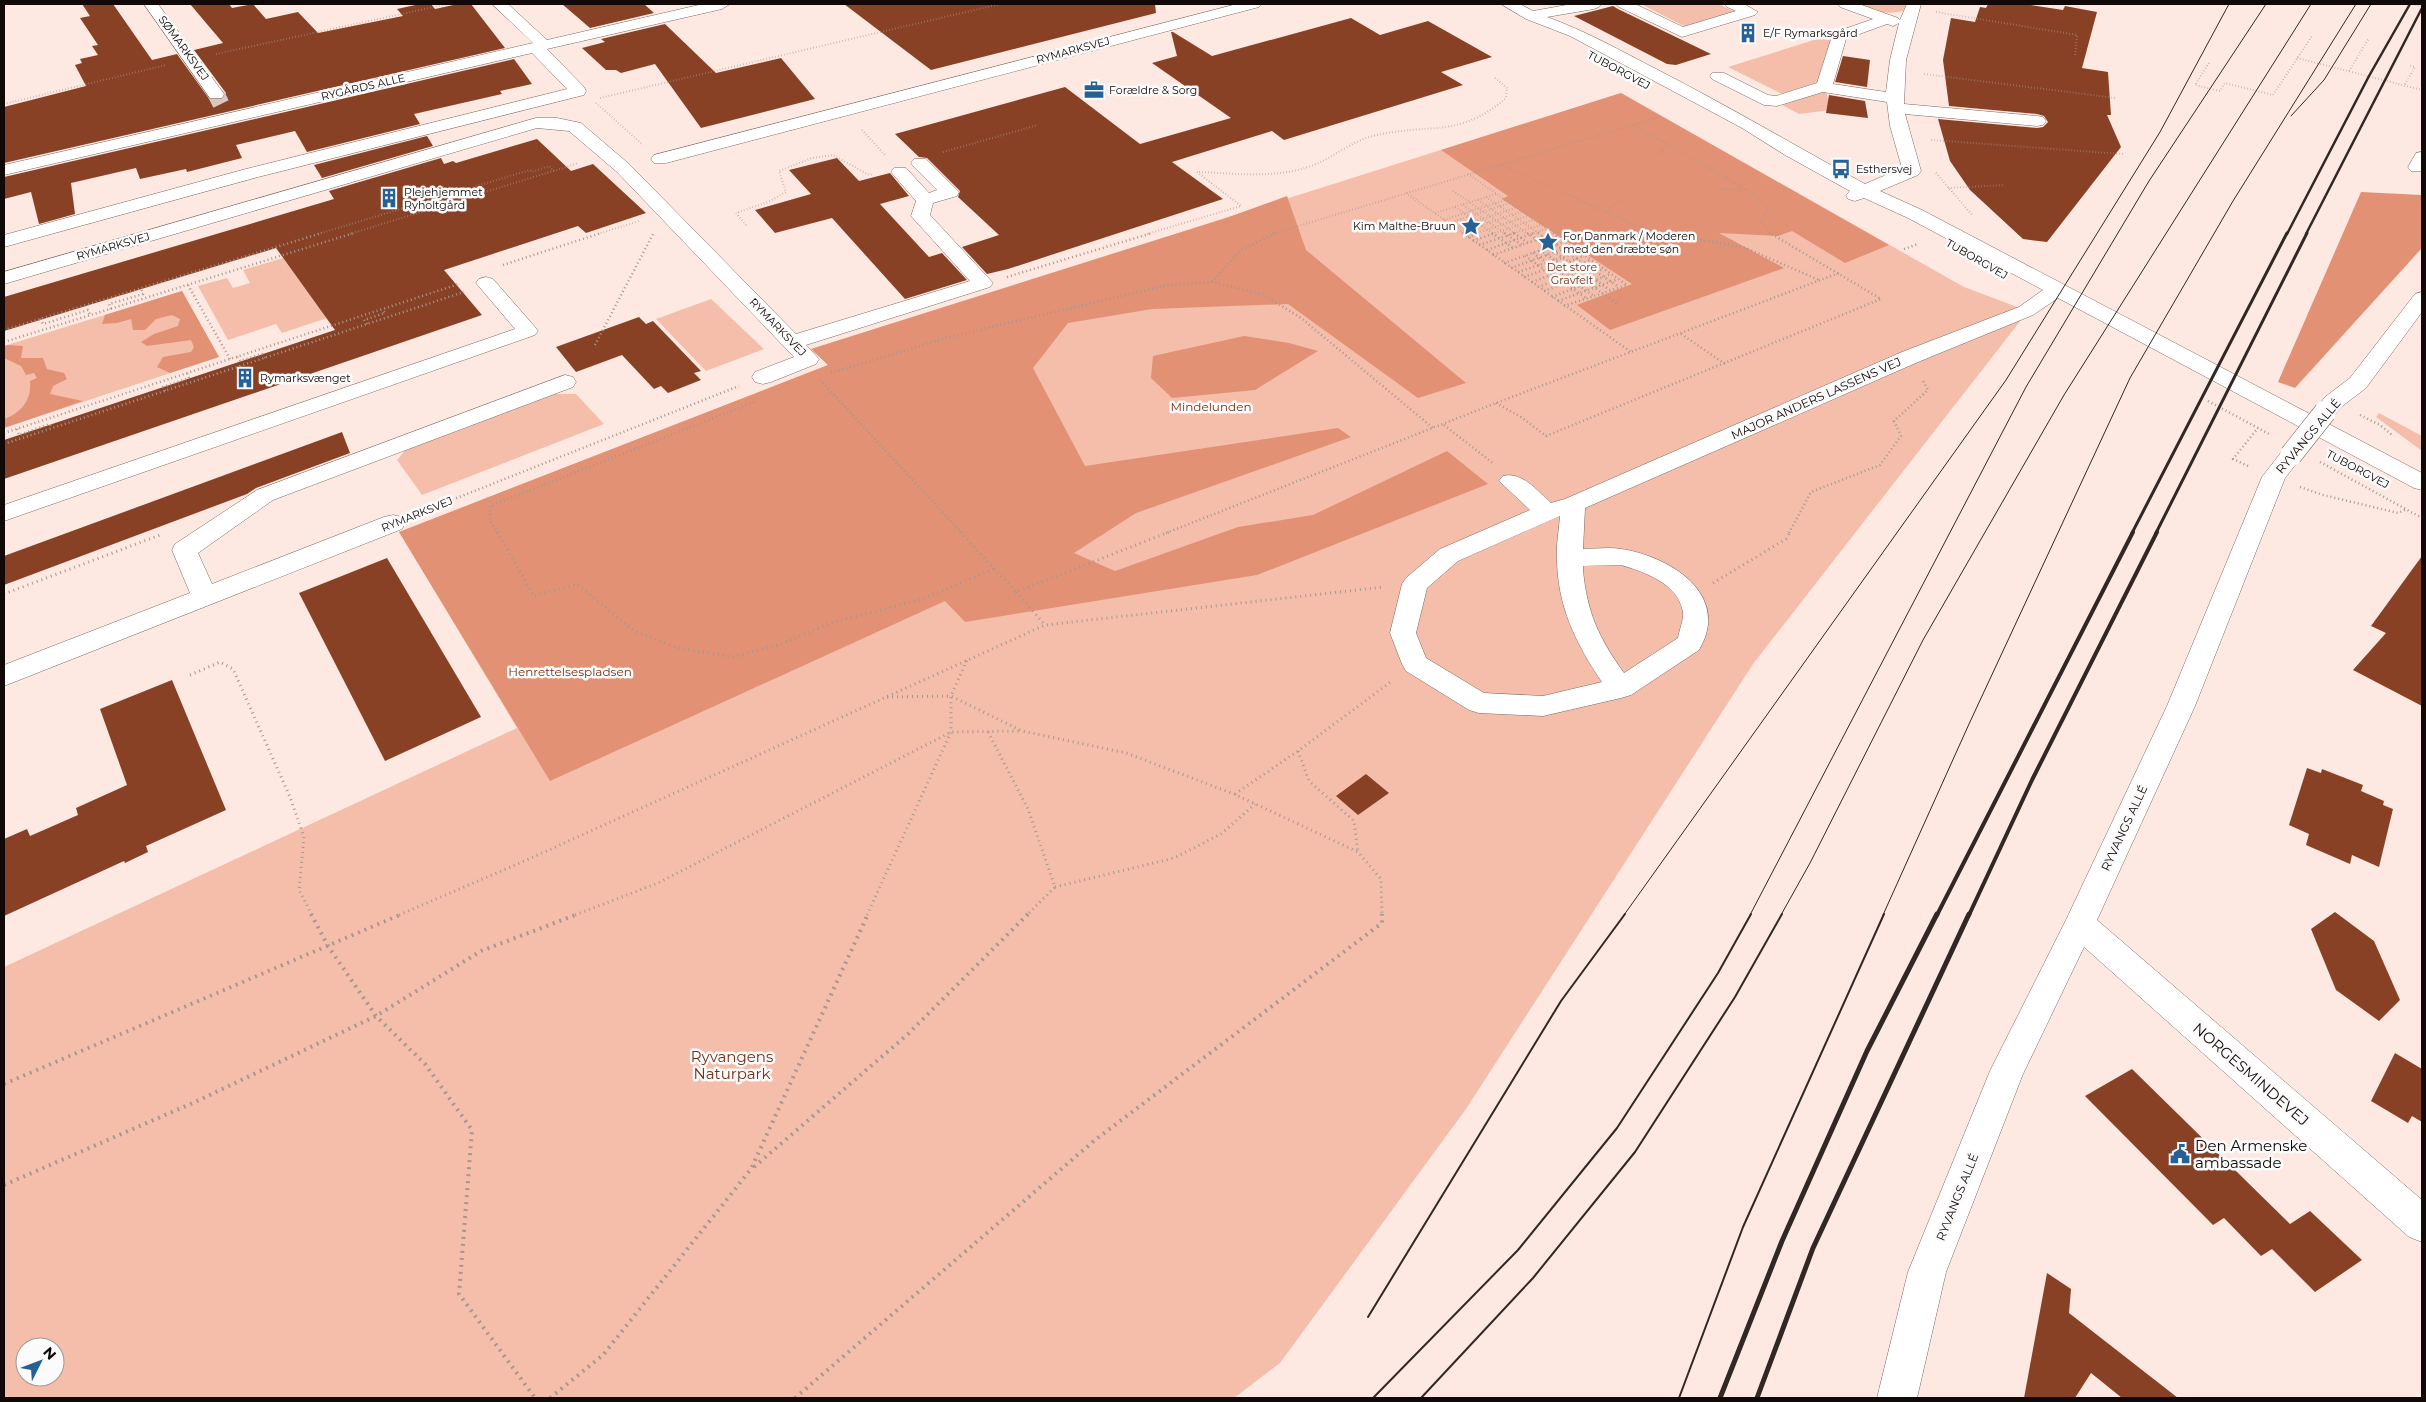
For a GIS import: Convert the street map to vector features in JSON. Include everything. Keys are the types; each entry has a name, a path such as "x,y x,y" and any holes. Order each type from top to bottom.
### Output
{"street":[{"name":"SØMARKSVEJ","path":"151,4 223,105"},
{"path":"4,241 252,174 578,91 540,46 499,4"},
{"name":"RYGÅRDS ALLE","path":"4,170 223,105 540,46 722,4"},
{"name":"RYMARKSVEJ","path":"660,159 1254,4"},
{"name":"TUBORGVEJ","path":"1509,4 1531,16 1559,38 1993,266 2051,294 2414,497"},
{"path":"1531,16 1558,9 1568,11 1594,4"},
{"path":"1624,4 1682,32 1750,12 1732,4"},
{"path":"1845,4 1906,25"},
{"path":"1858,194 1910,174 1912,168 1897,118 1895,83 1906,25 1914,6"},
{"path":"1824,86 1839,36 1887,19"},
{"path":"1718,76 1764,100 1777,101 1824,86 1833,90 1896,103 2037,121"},
{"name":"RYMARKSVEJ","path":"4,278 536,123 557,123 575,127 623,168 808,359 763,377"},
{"path":"920,162 950,192 925,200"},
{"path":"898,170 925,200"},
{"path":"793,342 983,283 920,216 925,200"},
{"path":"4,513 528,331 479,283"},
{"name":"MAJOR ANDERS LASSENS VEJ","path":"1415,584 1448,555 1547,512 1573,504 1910,357 2026,311 2051,294"},
{"name":"RYVANGS ALLÉ","path":"1897,1398 1927,1272 2007,1071 2080,924 2181,706 2274,477 2333,402 2358,383 2422,298"},
{"path":"205,597 184,550 265,495 565,382"},
{"path":"1503,473 1547,512"},
{"path":"1573,504 1570,558 1573,594 1585,634 1620,688"},
{"name":"RYMARKSVEJ","path":"4,676 393,523"},
{"path":"1415,584 1403,633 1415,664 1479,703 1543,706 1620,688 1690,643 1696,612 1684,587 1656,567 1621,557 1570,558"},
{"name":"NORGESMINDEVEJ","path":"2080,924 2422,1224"}],"path":[{"path":"4,104 192,59 448,4"},
{"path":"660,159 593,100 1000,4"},
{"path":"2412,4 2422,6"},
{"path":"1914,6 2077,35 2075,57"},
{"path":"2209,63 2195,86 2220,91 2225,83 2273,95 2312,36"},
{"path":"2349,71 2369,38"},
{"path":"2297,58 2405,84 2422,90"},
{"path":"2405,84 2416,67 2409,65"},
{"path":"1929,74 2116,98"},
{"path":"1002,278 1241,206 1197,172 1296,170 1309,166 1359,139 1375,135 1463,124 1487,114 1506,98 1507,88 1494,77"},
{"path":"846,110 898,170"},
{"path":"1212,282 1241,250 1270,235 1662,116"},
{"path":"920,162 918,160 1038,125"},
{"path":"1496,403 1520,417 1546,436 1881,299 1772,236 1761,222 1770,209 1748,190 1632,125"},
{"path":"1930,140 2123,154"},
{"path":"1656,157 1668,146"},
{"path":"4,342 606,155"},
{"path":"746,225 736,213 768,202 786,192 779,170 795,164 812,158 833,155 870,175 898,170"},
{"path":"1500,164 1643,229 1746,248 1819,280"},
{"path":"4,330 530,170 532,172 549,166 554,171"},
{"path":"1912,168 1936,173 1978,220"},
{"path":"1467,174 1627,285 1564,306"},
{"path":"1948,188 2005,185"},
{"path":"1717,189 1748,190"},
{"path":"1453,191 1528,243"},
{"path":"1406,193 1631,353"},
{"path":"1434,213 1496,194"},
{"path":"1486,197 1544,237"},
{"path":"1606,212 1622,199"},
{"path":"1478,200 1610,290"},
{"path":"1444,220 1505,200"},
{"path":"1463,204 1522,245"},
{"path":"1449,223 1510,204"},
{"path":"1455,207 1514,248"},
{"path":"1455,228 1516,208"},
{"path":"1460,232 1522,212"},
{"path":"4,444 367,324 479,283 493,268 670,216"},
{"path":"595,345 654,231 670,216"},
{"path":"1468,237 1528,216"},
{"path":"1473,241 1534,220"},
{"path":"1479,245 1540,224"},
{"path":"1487,250 1547,229"},
{"path":"1494,255 1554,234"},
{"path":"1504,263 1565,242"},
{"path":"1556,245 1619,288"},
{"path":"1511,268 1572,246"},
{"path":"1540,250 1618,304"},
{"path":"1518,272 1579,251"},
{"path":"1533,253 1594,296"},
{"path":"1524,277 1585,255"},
{"path":"1525,256 1586,298"},
{"path":"1532,282 1592,260"},
{"path":"1538,287 1598,264"},
{"path":"1544,291 1605,269"},
{"path":"1016,592 1496,403 1838,273"},
{"path":"1552,296 1611,274"},
{"path":"1558,301 1619,279"},
{"path":"1045,625 818,378 949,337 1168,285 1212,282 1262,294 1301,318 1433,428"},
{"path":"4,433 382,309 479,283"},
{"path":"188,285 230,359"},
{"path":"111,309 109,304 143,294 140,288"},
{"path":"367,324 364,320 385,313 382,309"},
{"path":"40,319 43,324 88,310 90,315"},
{"path":"1680,334 1725,364"},
{"path":"237,357 240,361 262,354 265,358"},
{"path":"1689,598 1786,539 1811,492 1880,465 1901,436 1894,421 1928,390 1910,357"},
{"path":"165,391 163,387 190,378 187,373"},
{"name":"RYMARKSVEJ","path":"393,523 763,377"},
{"path":"763,399 490,506 490,520 534,596 577,584 634,631 678,648 733,657 781,644 830,623 919,600 994,569"},
{"path":"17,429 19,434 50,424 52,428"},
{"path":"1443,424 1503,473"},
{"path":"2239,450 2258,428"},
{"path":"2323,495 2398,513 2414,497"},
{"path":"4,594 163,534"},
{"path":"4,1084 529,858 967,658 1045,625 1415,584"},
{"path":"751,1169 950,732 951,696 967,658"},
{"path":"190,675 220,662 233,669 290,797 304,837 299,890 328,946 376,1016 425,1064 472,1130 459,1294 535,1398"},
{"path":"1234,794 1298,751 1415,664"},
{"path":"884,697 951,696 1022,731"},
{"path":"4,1185 195,1102 376,1016 482,951 658,883 950,732 1022,731 1126,753 1234,794 1358,852 1381,879 1382,923 1095,1140 795,1398"},
{"path":"988,732 1028,809 1055,886"},
{"path":"1298,751 1309,781 1354,821 1358,852"},
{"path":"550,1398 604,1355 751,1169 908,1034 1055,886 1174,858 1220,834 1255,804"}],"green space":[{"path":"1641,4 1718,4 1736,12 1686,27"},
{"path":"1849,4 1913,4 1900,12 1891,13 1873,11"},
{"path":"1836,33 1821,81 1782,94 1728,67"},
{"path":"1826,91 1831,110 1799,114 1780,104"},
{"name":"Ryvangens Naturpark","path":"1621,93 1964,287 2028,311 1753,664 1466,1109 1280,1363 1234,1398 4,1398 4,967 517,728 399,532 828,365 811,349"},
{"path":"1621,93 1889,245 1845,263 1792,231 1778,236 1719,233 1784,268 1610,330 1577,305 1632,284 1502,199 1508,196 1441,150"},
{"path":"2361,192 2422,195 2422,248 2295,388 2278,382"},
{"name":"Henrettelsespladsen","path":"1287,196 1306,250 1466,383 1418,398 1288,304 1152,309 1068,323 1033,368 1085,466 1338,428 1351,437 1136,513 1074,553 1115,571 1238,527 1313,515 1447,451 1488,484 1257,575 965,622 945,601 550,781 399,532 828,365 811,349 1226,218"},
{"path":"283,258 327,318 282,333 276,324 228,340 198,286 227,278 233,288 250,283 243,270"},
{"path":"182,291 219,357 4,428 4,346"},
{"path":"182,291 219,357 170,373 157,367 163,357 191,352 194,347 191,340 147,346 141,342 154,334 178,326 180,319 172,315 156,319 145,330 133,330 131,319 117,323 102,324 105,315"},
{"path":"711,299 764,349 706,371 656,319"},
{"path":"1244,336 1289,343 1318,351 1255,390 1172,398 1151,378 1153,356"},
{"path":"4,346 23,346 21,358 43,358 47,369 64,373 67,379 53,386 50,394 83,401 4,428 4,419 16,413 24,405 29,394 30,381 37,378 34,373 26,375 21,366 4,358"},
{"path":"549,394 576,394 604,424 422,495 397,460 407,448"},
{"path":"2379,413 2422,436 2422,451 2376,417"}],"building":[{"path":"82,4 113,4 152,60 177,54 210,100 222,100 226,93 194,50 223,43 190,4 229,4 232,8 253,4 266,19 298,12 318,33 403,16 397,9 420,4 431,4 435,9 458,4 471,4 505,48 4,163 4,107 86,86 75,65 82,63 80,59 98,55 92,46 98,45 80,18 90,16"},
{"path":"562,4 644,4 654,13 590,28"},
{"path":"844,4 1155,4 1156,13 931,70"},
{"path":"1988,4 2024,4 2063,10 2065,6 2097,12 2082,68 2108,72 2111,115 2107,115 2121,147 2047,242 2023,239 1970,190 1950,161 1938,119 2037,128 2043,127 2048,122 2044,116 2037,114 1949,106 1943,60 1951,18 1975,22 1980,7 1986,8"},
{"path":"1613,6 1711,54 1676,65 1667,64 1574,16"},
{"path":"1351,18 1380,35 1428,21 1492,57 1441,72 1463,85 1284,140 1272,131 1172,162 1223,199 1008,269 987,274 962,247 999,235 958,197 960,191 927,158 919,157 895,134 1065,87 1140,144 1231,118 1152,63 1177,56 1171,32 1212,56"},
{"path":"665,24 716,73 781,58 815,99 701,128 655,64 621,73 616,70 606,70 582,48 605,42 601,39"},
{"path":"1843,56 1870,60 1867,87 1835,82"},
{"path":"514,59 532,84 500,91 502,94 414,114 420,124 307,152 295,131 236,145 242,158 187,172 186,169 140,179 136,168 71,183 75,214 39,224 31,192 4,199 4,177"},
{"path":"1829,95 1865,101 1868,118 1826,113"},
{"path":"427,136 433,146 322,178 314,165"},
{"path":"537,139 571,171 593,164 646,213 586,233 578,226 444,270 482,315 4,479 4,440 335,330 276,248 4,331 4,297 334,199 329,191 441,158 444,164 453,161 456,163"},
{"path":"837,158 859,181 890,173 909,196 880,204 929,257 942,253 967,280 905,299 832,218 775,233 755,210 811,194 789,170"},
{"path":"639,317 646,324 653,321 701,371 694,373 701,380 668,393 661,386 654,389 622,355 576,372 556,347"},
{"path":"342,432 350,453 256,488 247,494 4,585 4,556"},
{"path":"2422,556 2422,706 2353,670 2386,633 2371,626"},
{"path":"387,558 481,717 385,761 299,593"},
{"path":"172,680 226,810 146,846 148,852 125,863 124,861 4,916 4,839 27,829 30,836 78,815 76,808 127,785 100,709"},
{"path":"2307,768 2321,773 2322,769 2363,785 2361,791 2384,801 2383,805 2393,809 2379,867 2352,855 2350,864 2306,845 2309,834 2289,825"},
{"path":"1366,774 1389,793 1358,815 1336,796"},
{"path":"2335,912 2374,941 2400,1000 2379,1021 2336,990 2311,929"},
{"path":"2395,1053 2422,1069 2422,1122 2412,1116 2408,1123 2371,1101"},
{"name":"Den Armenske ambassade","path":"2132,1069 2290,1224 2310,1211 2362,1260 2315,1292 2272,1249 2261,1256 2224,1218 2213,1225 2085,1096"},
{"path":"2047,1273 2071,1289 2069,1313 2178,1398 2122,1398 2091,1373 2075,1398 2024,1398"}],"tunnel":[{"path":"216,94 221,104"}],"tram line":[{"path":"1624,915 2006,380 2160,132 2229,4"},
{"path":"1750,915 2026,387 2149,181 2266,4"},
{"path":"1781,915 1810,863 1923,640 2064,395 2311,4"},
{"path":"1883,915 1969,724 2130,378 2233,201 2356,4"},
{"path":"2291,116 2324,80 2371,4"},
{"path":"1368,1317 1561,1001 1625,914"},
{"path":"1373,1398 1518,1250 1617,1128 1718,973 1751,914"},
{"path":"1421,1398 1533,1278 1635,1152 1735,997 1782,914"},
{"path":"1679,1398 1743,1227 1884,914"}],"railway":[{"path":"2287,234 2369,76 2410,4"},
{"path":"2306,234 2422,8"},
{"path":"2132,533 2287,233"},
{"path":"2156,533 2307,233"},
{"path":"1937,915 2133,532"},
{"path":"1969,915 2032,780 2157,532"},
{"path":"1720,1398 1782,1241 1867,1051 1937,914"},
{"path":"1757,1398 1813,1248 1969,914"}],"place":[{"name":"E/F Rymarksgård","path":"1748,33"},
{"name":"Forældre & Sorg","path":"1094,90"},
{"name":"Esthersvej","path":"1841,169"},
{"name":"Plejehjemmet Ryholtgård","path":"389,198"},
{"name":"Kim Malthe-Bruun","path":"1471,226"},
{"name":"For Danmark / Moderen med den dræbte søn","path":"1548,242"},
{"name":"Rymarksvænget","path":"245,378"},
{"name":"Den Armenske ambassade","path":"2180,1154"}],"park label":[{"name":"Det store Gravfelt","path":"1572,273"},
{"name":"Mindelunden","path":"1211,406"}]}
